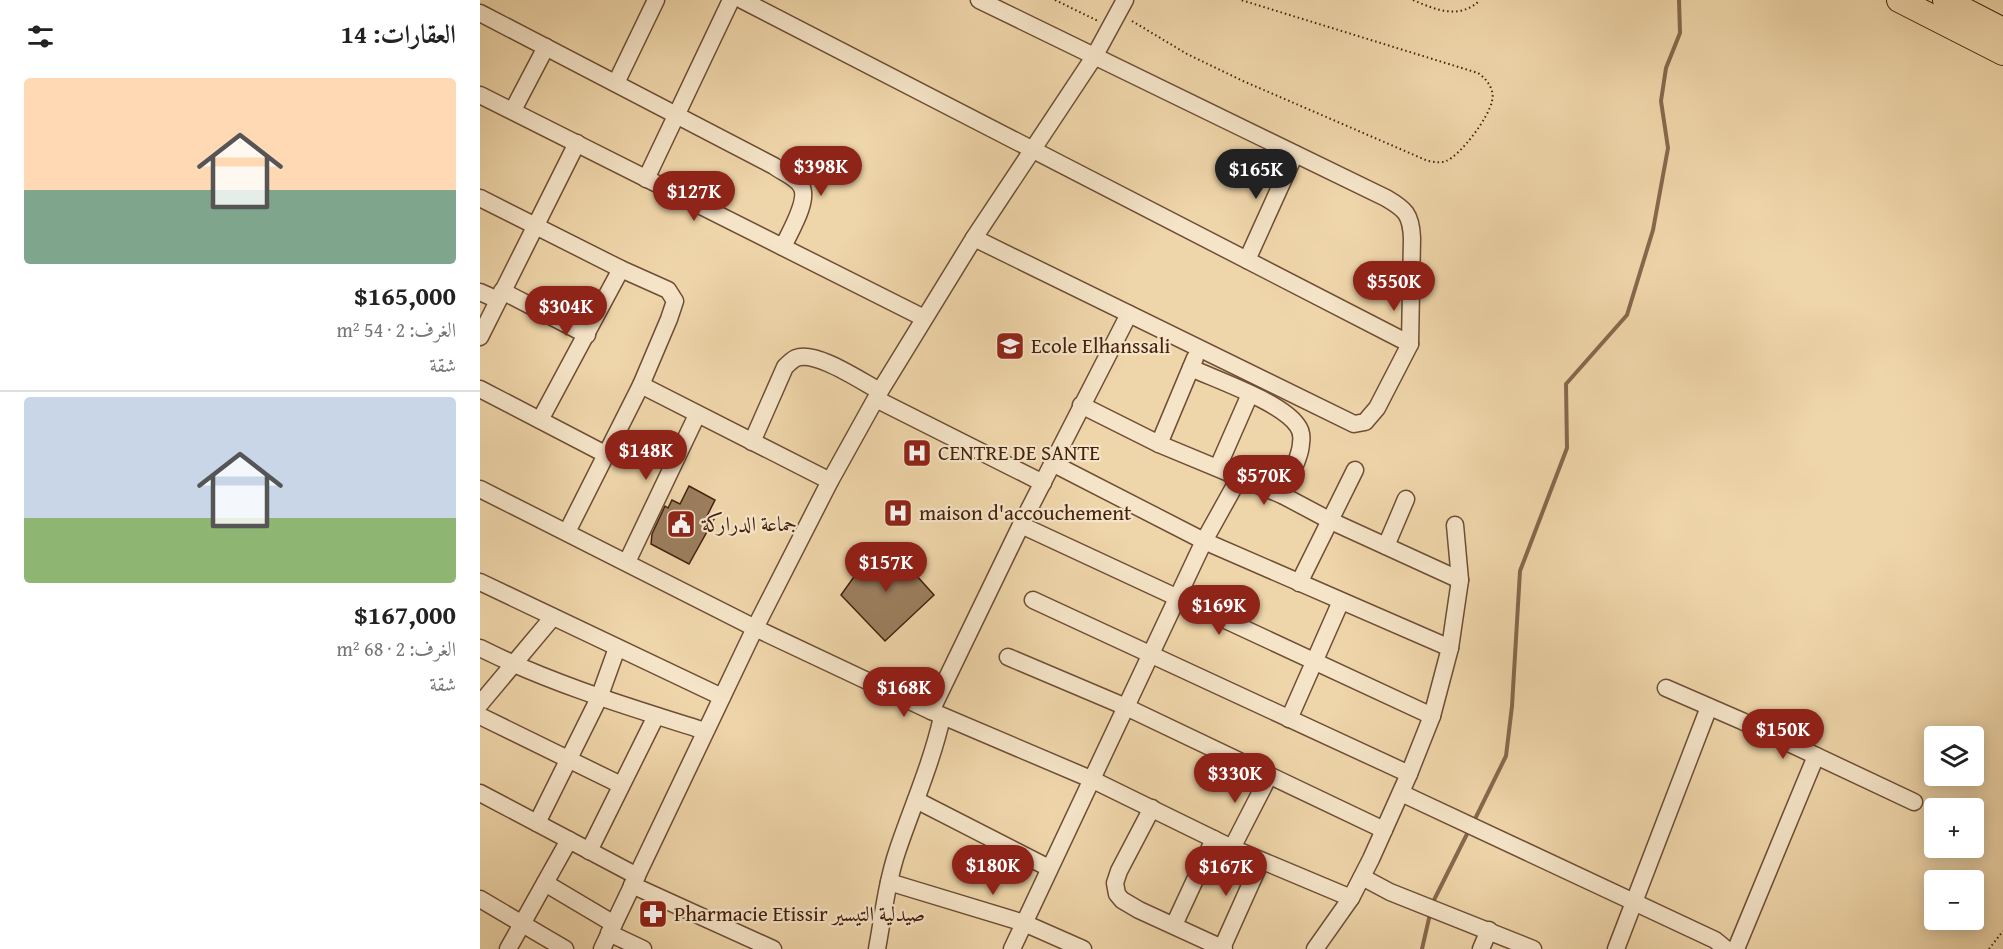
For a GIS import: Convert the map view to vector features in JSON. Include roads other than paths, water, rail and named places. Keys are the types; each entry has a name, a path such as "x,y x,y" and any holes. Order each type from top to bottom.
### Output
{"highway":[{"path":"1899,0 2003,53"},
{"path":"1945,0 2003,30"}],"street":[{"path":"616,83 656,0"},
{"path":"646,179 731,0"},
{"path":"742,0 1410,344"},
{"path":"974,238 1346,422 1360,424 1365,422 1377,408 1410,344 1411,224 1403,209 1386,198 979,0"},
{"path":"480,13 774,166 802,187 803,203 783,247"},
{"path":"602,949 755,628 830,482 878,395 974,238 1094,57 1119,14"},
{"path":"513,110 546,47"},
{"path":"480,95 924,318"},
{"path":"480,337 577,143"},
{"path":"1247,260 1295,154"},
{"path":"480,198 668,290 675,301 641,385 567,532"},
{"path":"540,420 621,269"},
{"path":"480,292 500,295 587,335"},
{"path":"877,949 897,851 932,759 937,714 1021,525 1129,314"},
{"path":"1159,444 1199,349"},
{"path":"752,442 785,367 795,358 808,357 826,362 878,395 1042,483"},
{"path":"1191,368 1250,394 1280,410 1297,424 1302,446 1282,495"},
{"path":"641,385 830,482"},
{"path":"480,389 605,454"},
{"path":"1218,467 1250,394"},
{"path":"1081,405 1159,444 1282,495 1331,521 1460,580"},
{"path":"627,561 697,415"},
{"path":"1052,463 1204,541 1450,648"},
{"path":"1299,583 1355,470"},
{"path":"1012,949 1204,541 1239,478"},
{"path":"480,489 627,561 755,628 937,714 1093,780 1232,848 1351,898"},
{"path":"1386,546 1406,499"},
{"path":"1021,525 1432,716"},
{"path":"1315,949 1351,898 1362,877 1401,793 1432,716 1450,648 1460,580 1455,525"},
{"path":"480,582 722,697"},
{"path":"1033,600 1409,774"},
{"path":"1289,719 1341,601"},
{"path":"480,704 553,617"},
{"path":"480,648 514,665 599,698 705,731"},
{"path":"537,823 599,698 617,648"},
{"path":"1008,657 1126,707 1384,830"},
{"path":"1666,688 1914,802"},
{"path":"1616,949 1709,707"},
{"path":"480,716 621,785"},
{"path":"589,850 656,716"},
{"path":"1736,949 1816,756"},
{"path":"1232,848 1269,776"},
{"path":"1401,793 1715,940 1726,949"},
{"path":"481,796 589,850 634,881 773,949"},
{"path":"916,800 1049,868"},
{"path":"1152,808 1115,883 1115,889 1122,900 1223,948 1262,861"},
{"path":"1174,925 1214,839"},
{"path":"508,949 569,840"},
{"path":"1362,877 1390,891 1533,949"},
{"path":"889,882 1024,923 1083,949"},
{"path":"545,883 643,949"},
{"path":"480,899 565,949"},
{"path":"1481,949 1489,930"}],"waterway":[{"path":"1474,821 1506,756 1512,706 1520,571 1567,448 1566,384 1627,315 1653,230 1668,148 1661,101 1666,68 1680,33 1679,0"},
{"path":"1432,904 1469,830"},
{"path":"1422,949 1430,914"}],"place":[{"name":"Ecole Elhanssali","path":"1010,346"},
{"name":"CENTRE DE SANTE","path":"917,453"},
{"name":"maison d'accouchement","path":"898,513"},
{"name":"جماعة الدراركة","path":"681,524"},
{"name":"Pharmacie Etissir صيدلية التيسير","path":"653,914"}]}
